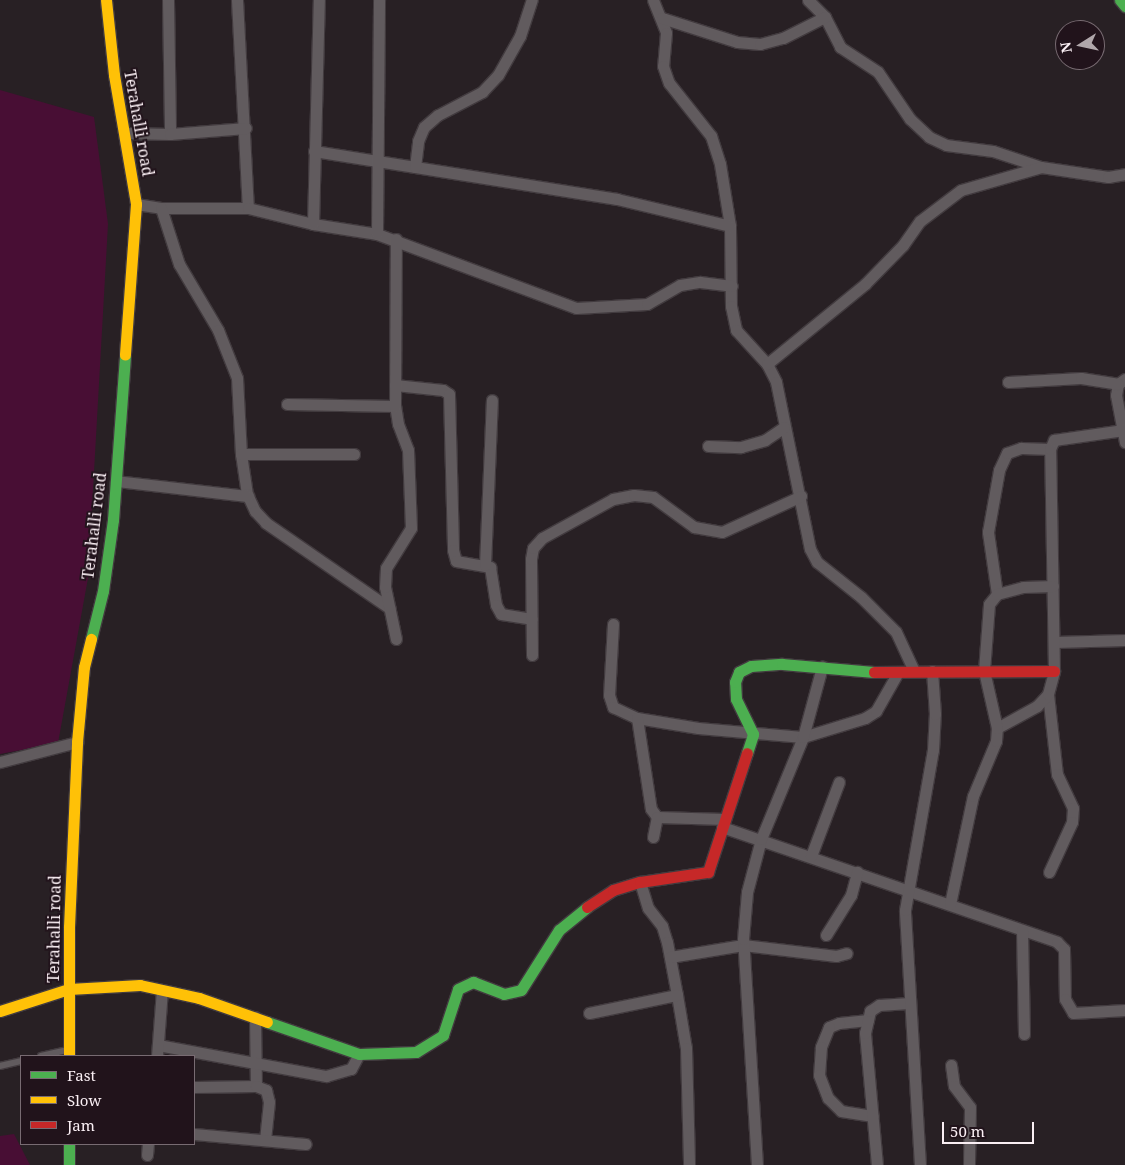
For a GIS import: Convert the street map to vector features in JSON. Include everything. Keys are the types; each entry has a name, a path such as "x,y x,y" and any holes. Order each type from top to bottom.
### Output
{"street":[{"name":"Terahalli road","path":"69,1053 69,988 77,742 84,667 102,591 116,482 136,204 126,133 114,75 106,0"},
{"path":"168,0 170,134"},
{"path":"237,0 246,128 248,208"},
{"path":"313,224 319,0"},
{"path":"377,234 376,160 380,0"},
{"path":"415,166 418,141 424,127 438,115 482,92 498,75 520,36 532,0"},
{"path":"653,0 662,18 666,33 663,66 668,83 711,136 720,164 730,226 731,306 736,330 767,364 778,390 784,427 801,496 806,534 817,562 861,598 896,632 914,671"},
{"path":"808,0 825,17 840,47 878,72 910,119 929,137 946,145 993,151 1041,167 1108,177 1125,174"},
{"path":"1120,0 1125,6"},
{"path":"662,18 738,42 760,44 783,38 825,17"},
{"path":"126,133 170,134 246,128"},
{"path":"314,151 617,199 730,226"},
{"path":"767,364 865,284 903,245 920,222 961,190 1041,167"},
{"path":"136,204 161,208 248,208 313,224 377,234 396,239 576,308 647,304 680,285 700,282 732,286"},
{"path":"161,208 179,264 218,330 237,378 241,454 248,496 255,511 266,523 390,608"},
{"path":"396,239 395,406 398,424 408,450 411,528 386,568 385,588 396,639"},
{"path":"1008,382 1081,378 1122,382 1116,396 1124,436 1062,438 1054,440 1050,449 1054,671 1048,694 1056,769 1073,808 1072,822 1049,872"},
{"path":"395,384 444,390 449,394 452,550 456,562 485,565 492,573 496,605 501,614 532,619"},
{"path":"485,565 492,400"},
{"path":"288,404 395,406"},
{"path":"708,446 741,447 765,440 784,427"},
{"path":"997,594 988,532 999,470 1007,453 1021,448 1050,449"},
{"path":"241,454 354,454"},
{"path":"116,482 248,496"},
{"path":"532,656 533,548 542,538 613,499 634,495 653,497 694,527 722,532 801,496"},
{"path":"950,904 973,796 991,754 997,728 984,671 990,604 997,594 1023,587 1053,586"},
{"path":"613,624 609,695 613,707 637,718 754,734 803,737 865,718 876,711 897,674"},
{"path":"1054,642 1125,640"},
{"path":"0,1010 69,988 140,985 199,998 360,1054 394,1055 416,1052 430,1045 443,1035 458,989 464,984 473,982 504,994 521,990 565,924 613,890 640,882 708,872 754,734 736,699 735,682 740,672 751,666 782,664 897,674 914,671 1054,671"},
{"path":"757,1165 743,945 747,892 761,839 803,737 822,667"},
{"path":"920,1165 905,943 909,889 932,750 935,714 932,671"},
{"path":"997,728 1037,706 1048,694"},
{"path":"637,718 651,809 657,817 724,823 761,839 1057,942 1064,949 1065,999 1073,1013 1125,1010"},
{"path":"0,762 77,742"},
{"path":"811,856 839,782"},
{"path":"653,837 657,817"},
{"path":"826,935 851,895 857,872"},
{"path":"640,882 648,908 662,926 677,994 686,1048 689,1165"},
{"path":"1022,930 1024,1034"},
{"path":"670,957 743,945 836,956 847,954"},
{"path":"162,990 157,1051 187,1055"},
{"path":"589,1012 677,994"},
{"path":"877,1165 865,1033 870,1011 879,1005 909,1003"},
{"path":"254,1017 256,1086"},
{"path":"868,1020 839,1023 829,1028 821,1047 819,1075 828,1098 841,1111 874,1116"},
{"path":"195,1056 326,1076 351,1069 360,1054"},
{"path":"951,1065 954,1086 970,1107 969,1165"},
{"path":"195,1087 256,1086 266,1090 269,1102 265,1140"},
{"path":"195,1134 306,1144"},
{"path":"69,1145 69,1165"}],"lane":[{"path":"50,1055 69,1053"},
{"path":"0,1066 20,1061"}],"shaded area":[{"path":"0,90 94,117 108,224 88,578 58,743 0,754"},
{"path":"14,1134 30,1165 0,1165 0,1136"}],"traffic: fast":[{"path":"1120,0 1125,6"},
{"path":"91,639 103,591 113,520 125,355"},
{"path":"747,753 753,734 736,699 735,682 739,672 751,666 782,664 874,672"},
{"path":"267,1022 359,1054 416,1052 443,1035 458,989 473,982 504,994 521,990 559,930 587,907"},
{"path":"69,1145 69,1165"}],"traffic: slow":[{"path":"106,0 114,75 136,204 125,355"},
{"path":"69,1055 69,927 77,742 84,667 91,639"},
{"path":"0,1011 69,989 140,985 199,998 267,1022"}],"traffic: jam":[{"path":"874,672 1054,671"},
{"path":"587,907 613,890 640,882 708,872 747,753"}]}
